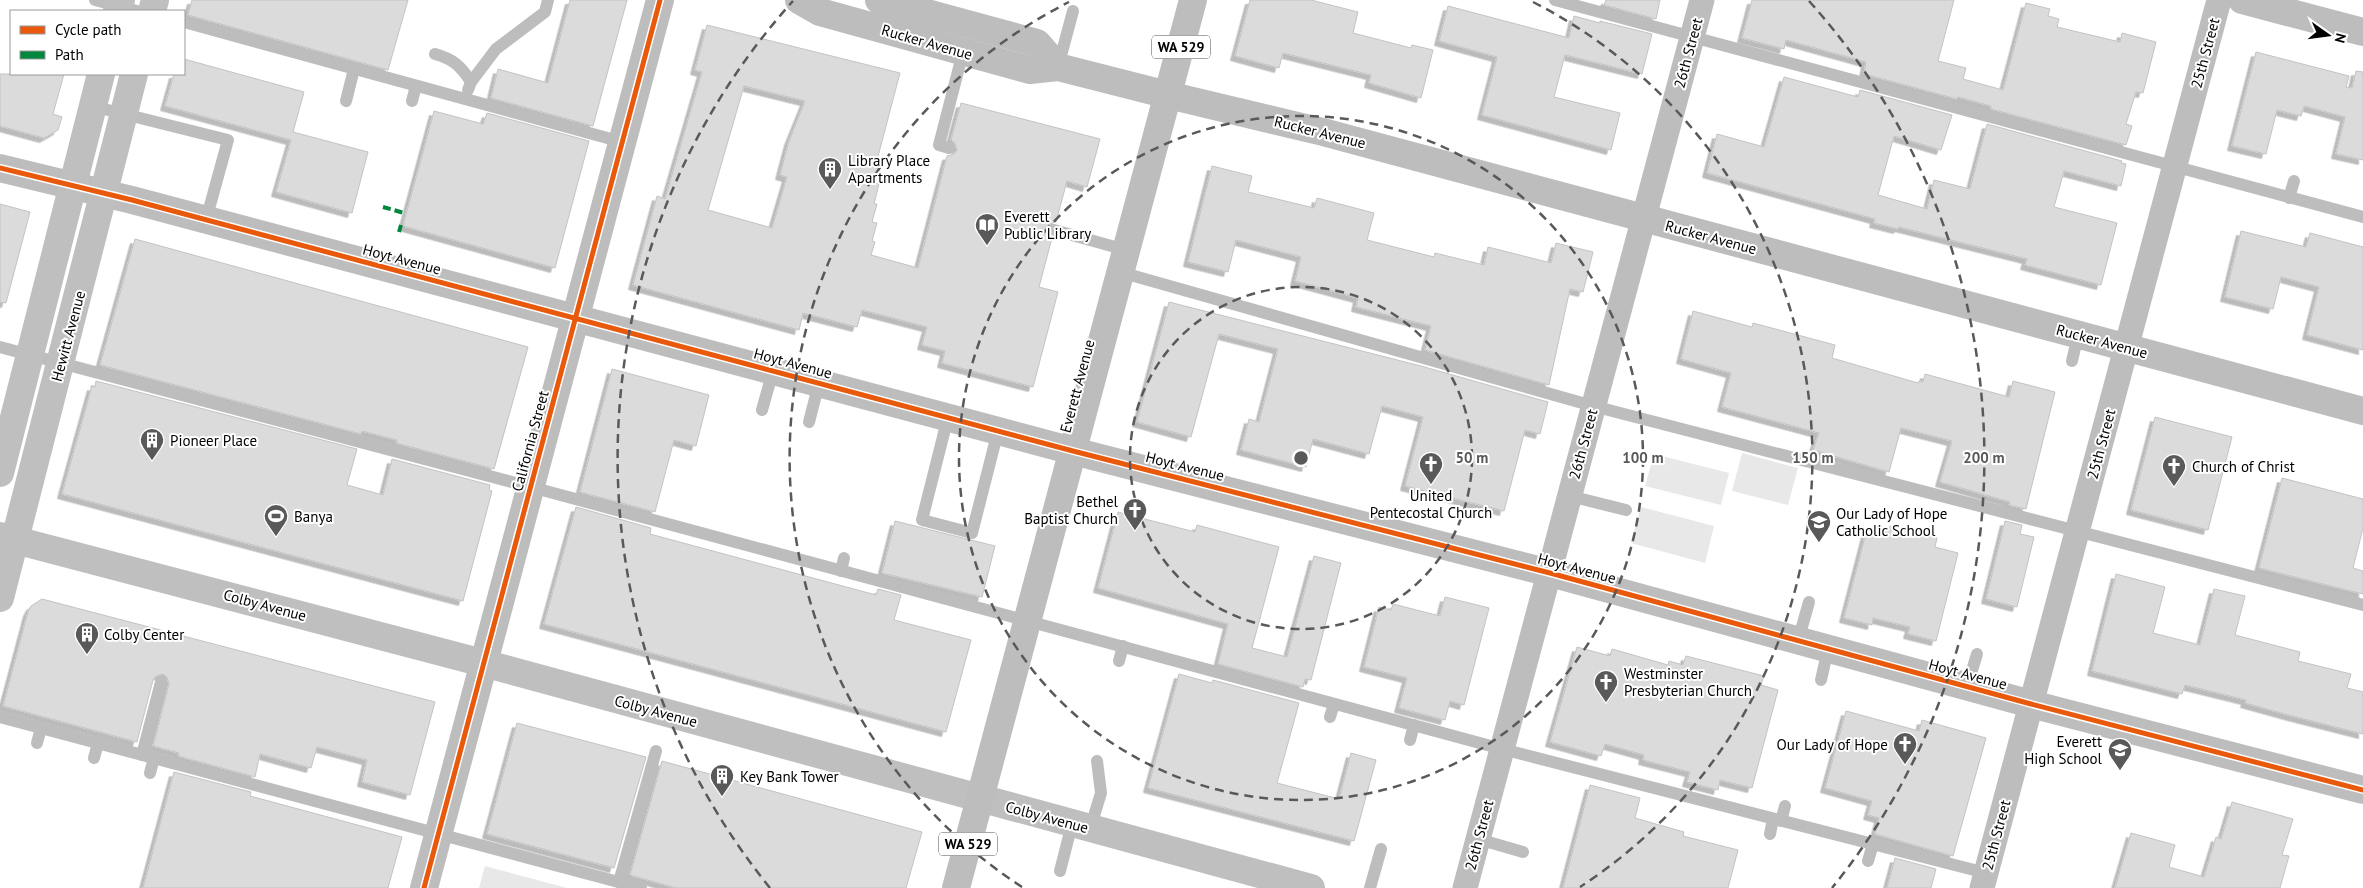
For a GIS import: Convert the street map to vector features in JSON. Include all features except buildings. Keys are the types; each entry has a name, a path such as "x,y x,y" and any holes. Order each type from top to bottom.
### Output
{"main road":[{"path":"0,473 101,75"},
{"name":"Hewitt Avenue","path":"0,598 7,538 61,362 134,75"},
{"name":"Colby Avenue","path":"7,538 483,664 1311,888"}],"street":[{"name":"California Street","path":"424,888 660,0"},
{"name":"Rucker Avenue","path":"799,0 820,12 1030,70 1058,67 1323,132 2363,411"},
{"name":"Rucker Avenue","path":"879,0 942,8 1037,43 1058,67"},
{"name":"Everett Avenue","path":"956,888 1193,0"},
{"name":"26th Street","path":"1465,888 1702,0"},
{"name":"25th Street","path":"1984,881 2219,0"},
{"path":"2242,0 2363,32"},
{"name":"Hoyt Avenue","path":"0,168 74,185 1073,451 1550,573 1967,687 2363,790"}],"lane":[{"path":"465,99 470,82 496,49 545,12 548,0"},
{"path":"1555,0 2174,168 2363,217"},
{"path":"1058,67 1072,10"},
{"path":"185,22 622,142"},
{"path":"949,148 939,146 963,52"},
{"path":"435,54 450,58 463,69 470,82"},
{"path":"346,101 354,69"},
{"path":"412,101 416,86"},
{"path":"92,106 228,140 206,220"},
{"path":"2289,198 2294,181"},
{"path":"1054,230 1123,261 1593,406 2032,512 2078,530 2228,563 2363,605"},
{"path":"2072,361 2078,335"},
{"path":"0,347 530,487 679,521 840,571 1502,749 1873,844 1984,881"},
{"path":"762,410 773,371"},
{"path":"809,422 820,383"},
{"path":"948,418 922,520 972,533 998,431"},
{"path":"1570,496 1626,510"},
{"path":"840,571 844,558"},
{"path":"1798,640 1809,602"},
{"path":"1119,661 1123,646"},
{"path":"1820,680 1828,649"},
{"path":"1967,687 1976,654"},
{"path":"150,773 148,756 161,682"},
{"path":"1330,718 1334,704"},
{"path":"0,718 641,888"},
{"path":"1410,740 1414,725"},
{"path":"37,743 41,728"},
{"path":"94,758 98,743"},
{"path":"619,882 656,751"},
{"path":"1060,871 1081,827 1101,794 1096,761"},
{"path":"1770,834 1785,806"},
{"path":"1478,839 1523,852"},
{"path":"1868,861 1873,844"},
{"path":"1370,888 1381,849"}],"shaded area":[{"path":"1742,453 1798,468 1788,505 1732,491"},
{"path":"1654,454 1729,473 1721,505 1645,486"},
{"path":"1641,507 1714,526 1705,563 1631,543"},
{"path":"485,866 567,888 479,888"}],"marked path":[{"path":"383,207 404,213"},
{"path":"399,232 401,225"}],"cycle path":[{"path":"424,888 660,0"},
{"path":"0,168 132,200 1073,451 1550,573 2031,704 2363,790"}],"place":[{"name":"Library Place Apartments","path":"830,190"},
{"name":"Everett Public Library","path":"987,246"},
{"name":"Pioneer Place","path":"152,461"},
{"name":"United Pentecostal Church","path":"1431,485"},
{"name":"Church of Christ","path":"2174,487"},
{"name":"Bethel Baptist Church","path":"1135,531"},
{"name":"Banya","path":"276,537"},
{"name":"Our Lady of Hope Catholic School","path":"1819,543"},
{"name":"Colby Center","path":"87,655"},
{"name":"Westminster Presbyterian Church","path":"1606,703"},
{"name":"Our Lady of Hope","path":"1905,765"},
{"name":"Everett High School","path":"2120,771"},
{"name":"Key Bank Tower","path":"722,797"}]}
